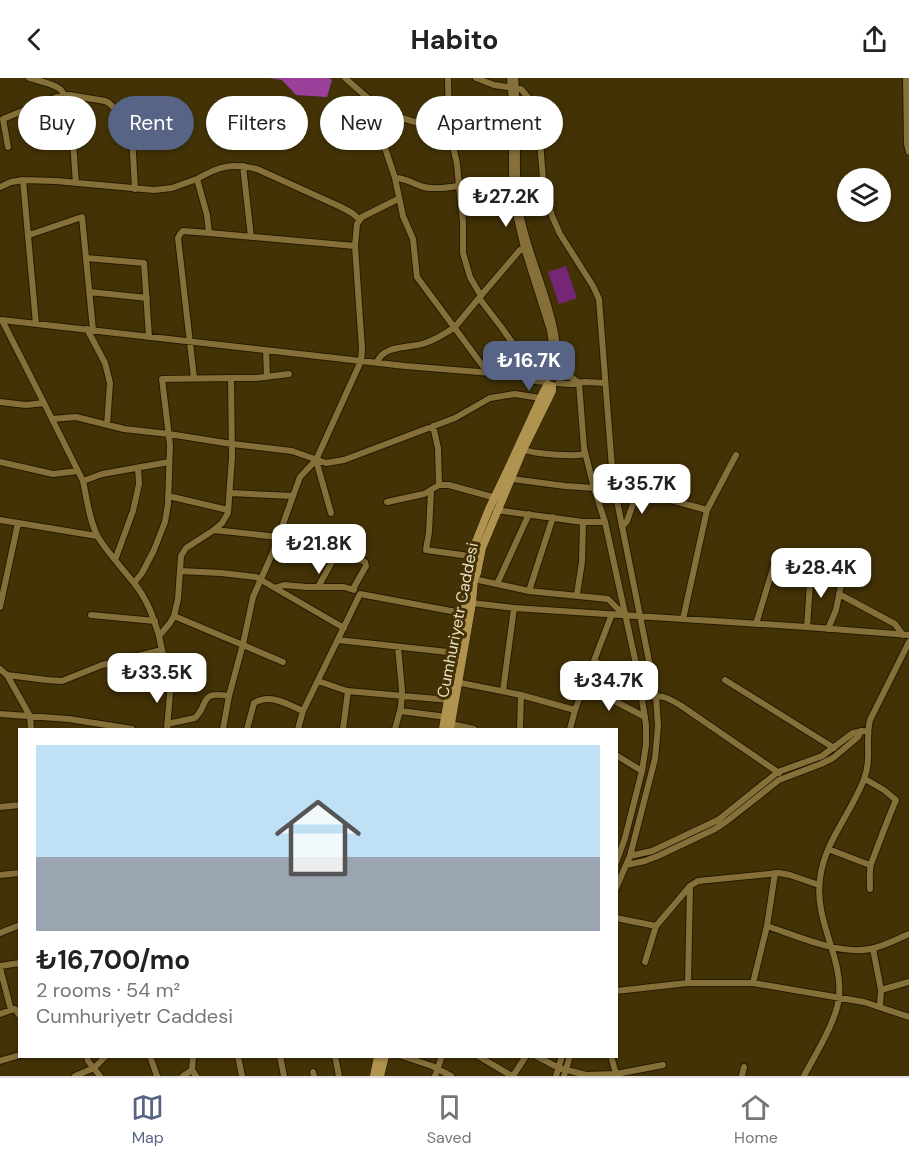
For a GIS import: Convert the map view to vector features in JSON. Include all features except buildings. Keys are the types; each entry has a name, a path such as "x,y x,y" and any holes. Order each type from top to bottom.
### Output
{"main road":[{"path":"448,723 449,700 455,682 457,653 477,557 476,544 520,449 540,398 551,384"},
{"path":"498,498 512,479 520,449 539,419 552,391 551,384"},
{"name":"Cumhuriyetr Caddesi","path":"448,723 467,613 472,603 477,557"},
{"path":"374,1076 378,1058"},
{"path":"380,1076 384,1058"}],"street":[{"path":"29,78 56,86 65,95 70,115 76,183"},
{"path":"345,78 366,96"},
{"path":"448,78 448,96"},
{"path":"476,78 523,90 527,96"},
{"path":"510,78 516,96"},
{"path":"513,96 515,78"},
{"path":"906,78 909,152"},
{"path":"8,147 3,119 65,95 105,101 114,108 130,129 134,142 135,189"},
{"path":"386,150 405,222 413,239 417,277 488,373"},
{"path":"454,150 463,222 463,253 470,277 480,297 534,374"},
{"path":"515,150 514,205 550,330 554,374 560,379 551,384"},
{"path":"541,150 543,178 552,216 560,234 599,299 615,487 656,696 658,726 655,759 630,856 618,883"},
{"path":"0,187 23,180 135,189 164,189 197,179 225,166 243,166 266,172 352,213 359,219"},
{"path":"243,166 251,237"},
{"path":"395,178 405,178 430,188 515,180"},
{"path":"197,179 207,215 209,233"},
{"path":"23,180 36,324"},
{"path":"223,728 253,597 273,552 300,477 316,460 361,361 357,224 359,219 398,199"},
{"path":"29,235 82,217 90,292 90,330 111,383 107,425"},
{"path":"194,378 183,291 179,236 181,232 356,246"},
{"path":"377,362 384,353 426,343 455,327 526,247"},
{"path":"86,258 144,263 149,337"},
{"path":"90,292 147,298"},
{"path":"1,320 361,361 488,373 571,376 579,383 585,454 605,522 645,717 646,745 642,771 618,857"},
{"path":"1,320 83,480 89,513 97,536 144,596 155,621 171,681 167,726 195,718 210,695 229,696"},
{"path":"266,350 267,377"},
{"path":"134,583 150,558 165,522 170,445 162,379 256,378 289,374"},
{"path":"551,384 546,378 554,374"},
{"path":"517,375 551,384 605,382"},
{"path":"159,636 174,616 178,599 181,556 186,548 222,523 228,510 232,444 231,378"},
{"path":"52,419 76,417 124,429 292,451 326,463 344,460 455,418 483,401 498,396 515,394 540,398"},
{"path":"0,402 26,405 44,403"},
{"path":"433,426 438,448 439,485"},
{"path":"520,449 566,455 585,454"},
{"path":"683,619 707,510 736,455"},
{"path":"316,460 331,513"},
{"path":"0,462 53,474 78,471"},
{"path":"83,480 102,474 169,462"},
{"path":"115,560 133,511 139,484 138,468"},
{"path":"512,479 564,486 638,490 707,510"},
{"path":"387,502 424,494 439,485 449,485 498,498"},
{"path":"622,527 627,521 638,490"},
{"path":"431,491 426,550 477,557"},
{"path":"230,493 293,496"},
{"path":"168,496 228,510"},
{"path":"493,509 583,522 605,522"},
{"path":"497,584 529,514"},
{"path":"529,591 553,517"},
{"path":"0,520 97,536"},
{"path":"577,594 582,562 583,522"},
{"path":"0,608 4,572 18,523"},
{"path":"214,530 278,537"},
{"path":"756,624 777,555"},
{"path":"318,587 333,560 339,558 362,560 366,566 353,589"},
{"path":"807,627 811,569"},
{"path":"180,571 249,575 260,579 344,628"},
{"path":"474,579 529,591 577,594 608,599 624,615"},
{"path":"275,588 284,585 344,587 360,594 467,613"},
{"path":"828,629 836,610 841,585"},
{"path":"298,728 303,711 360,594"},
{"path":"839,594 895,624 906,635"},
{"path":"472,603 514,608 906,635"},
{"path":"503,691 514,608"},
{"path":"572,728 575,710 612,614"},
{"path":"91,615 155,621"},
{"path":"174,616 283,662"},
{"path":"338,640 457,653"},
{"path":"626,864 658,856 715,829 781,775 830,760 865,730 909,642"},
{"path":"395,728 401,697 398,646"},
{"path":"7,675 62,681 102,665 162,650"},
{"path":"594,661 640,686"},
{"path":"0,669 7,675 30,716 31,728"},
{"path":"725,680 834,748"},
{"path":"318,681 348,691 449,700"},
{"path":"455,682 521,695 575,710"},
{"path":"584,686 645,717"},
{"path":"343,728 348,691"},
{"path":"520,728 521,695"},
{"path":"642,698 666,697 781,775"},
{"path":"247,728 253,705 258,700 278,699 303,711"},
{"path":"400,711 470,728"},
{"path":"0,714 69,719 118,728"},
{"path":"630,856 652,851 718,820 781,775 834,748 853,733 865,730"},
{"path":"804,1076 828,1029 839,998 836,965 821,912 819,885 821,868 828,849 865,779 869,754 865,730"},
{"path":"618,756 642,771"},
{"path":"865,779 896,800 870,865 870,889"},
{"path":"0,807 18,806"},
{"path":"828,849 870,865"},
{"path":"0,875 18,873"},
{"path":"645,962 656,926 690,886 704,880 775,873 786,874 819,885"},
{"path":"753,983 767,926 775,873"},
{"path":"688,983 690,886"},
{"path":"618,918 656,926"},
{"path":"0,933 18,926"},
{"path":"767,926 831,947 855,950 873,949 909,934"},
{"path":"873,949 881,990 880,1006"},
{"path":"11,1010 0,967 18,963"},
{"path":"881,990 909,982"},
{"path":"618,991 688,983 753,983 864,1002 909,1017"},
{"path":"0,1014 11,1010 15,1010 18,1014"},
{"path":"0,1061 18,1056"},
{"path":"87,1058 100,1076"},
{"path":"75,1076 93,1068 104,1058"},
{"path":"151,1058 157,1076"},
{"path":"183,1076 194,1073 193,1058"},
{"path":"238,1058 242,1076"},
{"path":"280,1058 284,1076"},
{"path":"335,1058 339,1076"},
{"path":"408,1058 438,1068 451,1076"},
{"path":"435,1076 441,1058"},
{"path":"481,1058 512,1076 525,1058"},
{"path":"540,1058 565,1073 586,1075 616,1074 663,1065"},
{"path":"556,1076 562,1058"},
{"path":"565,1073 569,1058"},
{"path":"612,1058 616,1074"},
{"path":"742,1076 744,1067"}],"shaded area":[{"path":"269,78 329,78 332,80 327,96 320,97 296,95 282,80"},
{"path":"566,266 577,298 559,304 548,272"}]}
